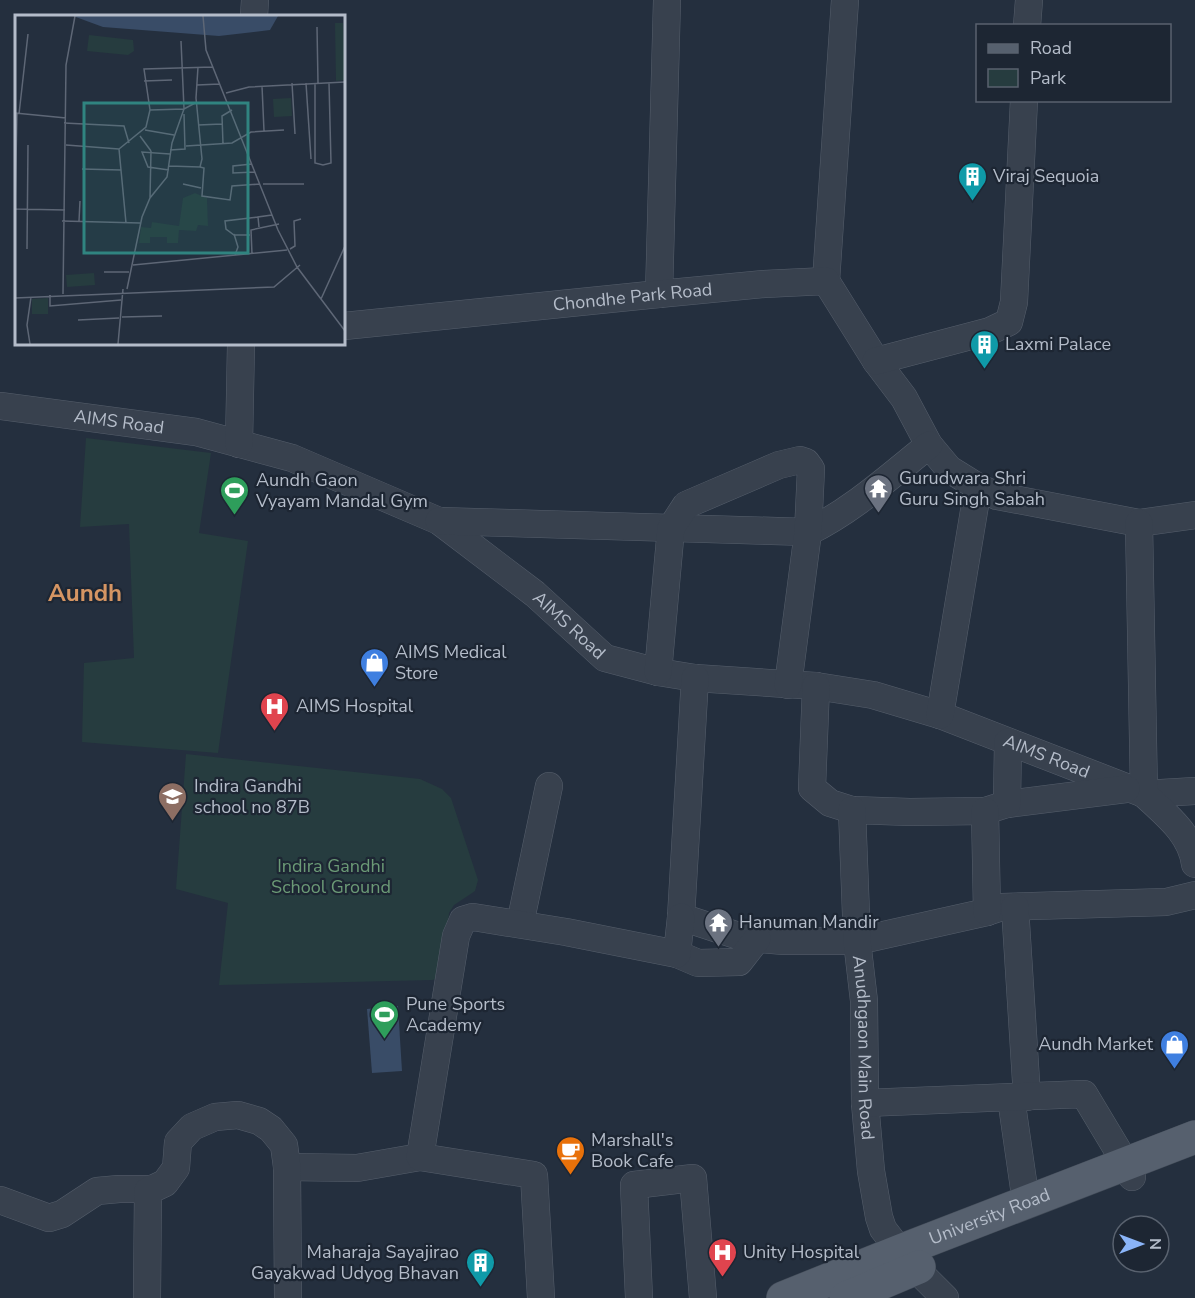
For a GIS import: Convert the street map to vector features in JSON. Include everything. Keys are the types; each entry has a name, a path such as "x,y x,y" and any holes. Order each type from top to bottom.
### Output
{"main road":[{"name":"University Road","path":"783,1298 908,1260 1020,1222 1195,1137"},
{"name":"University Road","path":"846,1298 908,1260 1026,1202 1195,1153"}],"street":[{"path":"254,15 255,0"},
{"path":"658,294 667,0"},
{"path":"845,0 826,281 876,361 904,398 929,445 949,469 998,496 1139,523 1195,515"},
{"path":"1027,24 1029,0"},
{"path":"876,361 990,332 1009,322 1014,302 1024,102"},
{"name":"Chondhe Park Road","path":"345,326 764,284 826,281"},
{"path":"239,444 241,345"},
{"name":"AIMS Road","path":"0,406 196,432 292,458 439,522 535,594 605,658 658,672 695,678 816,686 873,695 940,715 1137,791 1195,791"},
{"path":"439,522 808,532 830,521 861,500 929,445"},
{"path":"658,672 671,528 686,506 779,465 800,460 806,462 811,469 808,532 788,685"},
{"path":"940,715 978,487"},
{"path":"1137,791 1139,523"},
{"path":"677,954 695,678"},
{"path":"816,686 812,788 830,803 852,810 910,812 996,808 1137,791 1179,827 1194,853 1195,864"},
{"path":"987,912 996,808 1008,742"},
{"path":"520,924 549,786"},
{"path":"681,917 745,938 784,941 857,941 852,810"},
{"name":"Anudhgaon Main Road","path":"945,1298 908,1260 883,1229 879,1217 871,1171 865,1103 864,1000 857,941 1002,907 1166,902 1195,895"},
{"path":"1015,906 1019,1097 1026,1202"},
{"path":"420,1157 456,936 463,920 473,917 520,924 677,954 698,963 739,962 757,939"},
{"path":"865,1103 1084,1094 1129,1171"},
{"path":"147,1298 148,1191 165,1183 176,1168 178,1142 192,1127 215,1117 238,1115 260,1121 271,1129 284,1145 287,1167 288,1298"},
{"path":"287,1167 357,1168 420,1157 534,1175 541,1298"},
{"path":"639,1298 634,1185 693,1178 703,1298"},
{"path":"0,1200 49,1218 63,1214 97,1191 152,1189"}],"green space":[{"path":"86,438 211,453 199,533 248,541 218,753 82,742 84,663 134,658 129,524 80,527"},
{"name":"Indira Gandhi School Ground","path":"186,754 420,779 442,789 451,798 478,880 475,891 454,905 449,913 444,972 441,978 219,985 228,903 176,889"}],"water":[{"name":"Pune Sports Academy","path":"398,1006 402,1071 372,1073 367,1009"}],"place":[{"name":"Viraj Sequoia","path":"972,202"},
{"name":"Laxmi Palace","path":"984,370"},
{"name":"Gurudwara Shri Guru Singh Sabah","path":"878,514"},
{"name":"Aundh Gaon Vyayam Mandal Gym","path":"235,516"},
{"name":"AIMS Medical Store","path":"374,688"},
{"name":"AIMS Hospital","path":"275,732"},
{"name":"Indira Gandhi school no 87B","path":"173,822"},
{"name":"Hanuman Mandir","path":"718,948"},
{"name":"Pune Sports Academy","path":"385,1040"},
{"name":"Aundh Market","path":"1174,1070"},
{"name":"Marshall's Book Cafe","path":"570,1176"},
{"name":"Unity Hospital","path":"722,1278"},
{"name":"Maharaja Sayajirao Gayakwad Udyog Bhavan","path":"480,1288"}],"district":[{"name":"Aundh","path":"85,593"}]}
